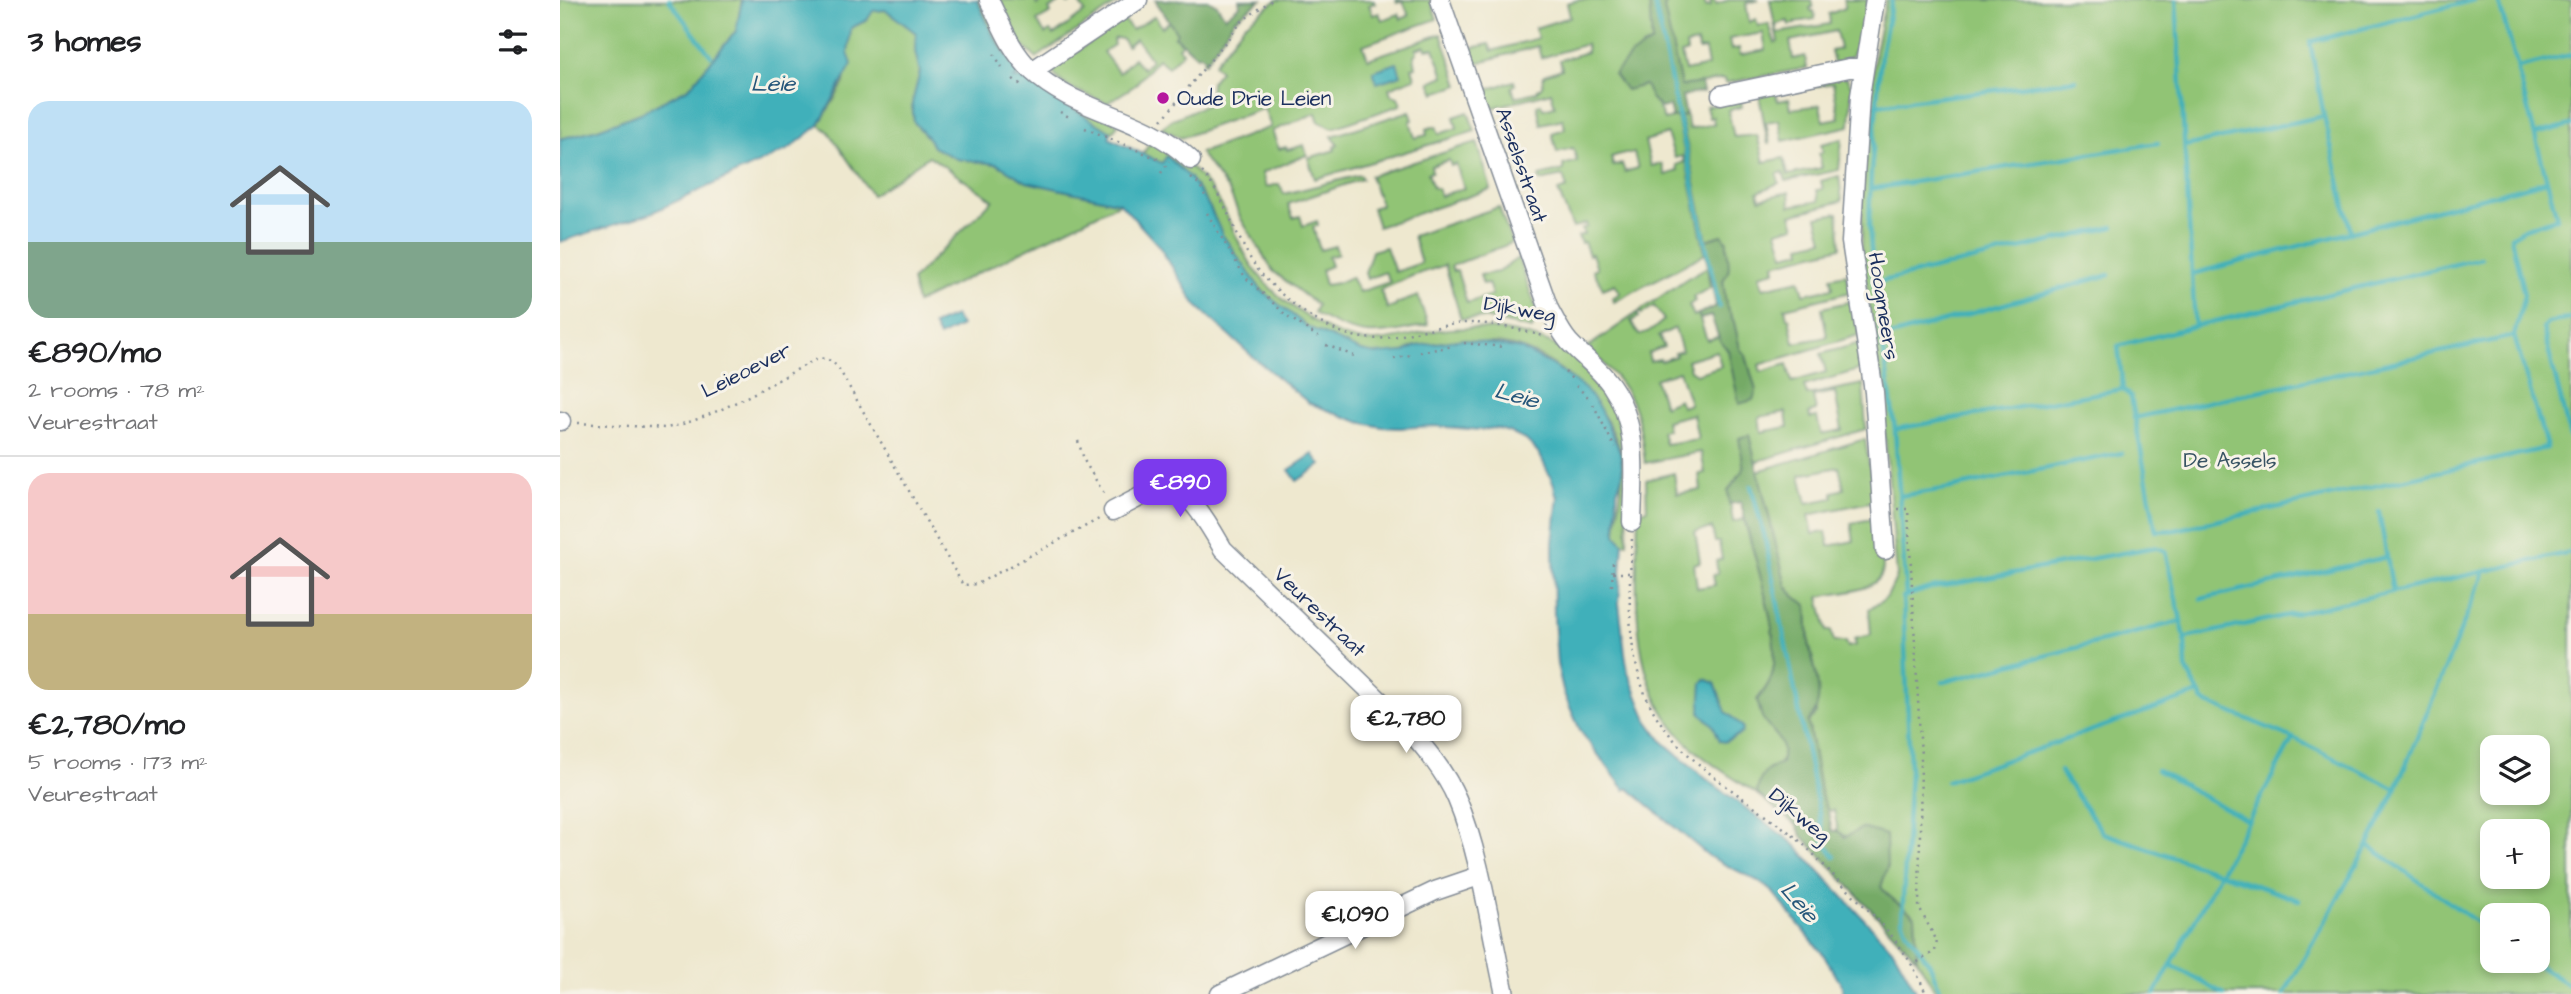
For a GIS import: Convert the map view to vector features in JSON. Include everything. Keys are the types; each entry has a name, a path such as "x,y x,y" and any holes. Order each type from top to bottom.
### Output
{"street":[{"path":"989,0 1015,52 1032,71 1059,91 1152,131 1177,146 1191,160"},
{"path":"1032,71 1138,0"},
{"name":"Asselsstraat","path":"1440,0 1549,309 1568,341"},
{"name":"Hoogmeers","path":"1875,0 1863,68 1851,242 1874,392 1885,550"},
{"path":"1721,95 1849,68 1863,68"},
{"name":"Dijkweg","path":"1568,341 1584,354 1611,385 1632,429 1632,522"},
{"name":"Veurestraat","path":"1113,512 1163,485 1171,484 1179,488 1213,531 1223,549 1404,724 1430,755 1456,798 1470,836 1505,994"},
{"path":"1220,994 1435,891 1479,876"}],"path":[{"path":"1152,131 1243,20 1272,0"},
{"path":"994,54 1002,67"},
{"path":"1060,112 1071,118"},
{"path":"1085,128 1158,159"},
{"name":"Dijkweg","path":"1191,160 1214,188 1264,277 1306,313 1329,327 1358,337 1382,338 1464,323 1485,324 1568,341"},
{"path":"1207,213 1245,276 1286,315 1318,337"},
{"path":"1464,343 1504,347"},
{"path":"1326,345 1357,357"},
{"path":"1420,352 1454,346"},
{"path":"1394,359 1410,355"},
{"name":"Leieoever","path":"560,421 666,428 680,425 705,416 813,361 825,358 839,369 963,585 977,584 1113,512"},
{"path":"1564,372 1572,379"},
{"path":"1576,386 1588,398"},
{"path":"1592,404 1615,449"},
{"path":"1078,441 1085,462 1113,512"},
{"path":"1908,509 1921,757 1919,908 1937,941 1935,951 1912,965"},
{"name":"Dijkweg","path":"1632,522 1632,642 1645,694 1657,717 1688,755 1796,838 1904,948 1926,994"},
{"path":"1612,586 1614,562"},
{"path":"1613,573 1630,573"}],"green space":[{"path":"560,0 742,0 736,31 689,88 641,113 560,139"},
{"path":"977,0 982,0 1006,45 1118,125 1111,133 1019,74 993,35"},
{"path":"999,0 1034,0 1037,5 1044,0 1075,0 1069,4 1063,1 1049,9 1051,13 1037,21 1045,34 1050,31 1054,35 1085,12 1077,0 1122,0 1036,58 1021,44"},
{"path":"1155,0 1208,0 1217,5 1225,17 1240,5 1239,0 1261,0 1234,20 1205,63 1205,58 1199,54 1197,56 1175,36 1177,33"},
{"path":"1277,0 1374,0 1375,3 1369,5 1373,15 1379,13 1382,20 1399,14 1401,19 1409,16 1403,1 1397,3 1396,0 1430,0 1437,19 1363,45 1368,59 1441,34 1459,85 1435,93 1430,82 1444,76 1434,48 1426,49 1425,46 1416,49 1417,53 1414,55 1416,67 1412,68 1415,78 1389,88 1391,95 1398,97 1401,105 1333,128 1319,122 1316,113 1272,131 1279,149 1286,147 1287,150 1304,145 1307,155 1262,173 1266,187 1279,184 1284,194 1360,175 1362,179 1288,204 1293,218 1300,216 1303,226 1317,221 1318,225 1313,227 1320,250 1335,246 1338,254 1328,257 1331,266 1321,270 1325,285 1351,277 1359,292 1390,282 1385,272 1367,279 1365,273 1372,251 1386,247 1395,272 1421,263 1413,236 1499,207 1512,243 1451,266 1453,271 1457,271 1467,303 1492,295 1488,283 1483,284 1480,275 1498,272 1518,258 1538,313 1532,329 1484,318 1461,319 1445,265 1380,290 1388,309 1418,296 1428,325 1382,333 1358,332 1314,313 1317,305 1273,271 1241,219 1229,191 1200,153 1271,127 1264,108 1181,138 1161,128 1173,119 1210,103 1211,82 1220,71 1214,64 1245,24"},
{"path":"1579,0 1649,0 1652,43 1642,47 1644,79 1664,120 1677,117 1705,254 1614,302 1612,298 1620,293 1615,284 1603,289 1593,270 1597,268 1592,254 1589,255 1584,242 1581,243 1578,236 1584,234 1582,229 1587,227 1586,223 1573,228 1558,191 1567,188 1563,176 1540,181 1539,176 1564,170 1563,165 1577,161 1573,148 1557,152 1552,133 1565,129 1563,119 1541,124 1537,105 1541,104 1543,109 1555,106 1551,92 1488,109 1482,91 1514,81 1515,85 1512,87 1515,97 1536,92 1542,86 1544,75 1562,69 1560,60 1587,52 1586,44 1541,58 1538,46 1473,64 1468,49 1489,44 1492,51 1538,38 1535,28 1570,17 1567,3","holes":["1667,134 1675,158 1683,156 1684,162 1676,165 1678,171 1665,175 1662,164 1651,166 1645,141","1634,153 1638,168 1625,172 1622,164 1613,166 1611,157"]},
{"path":"1649,0 1682,0 1667,2 1664,8 1681,86 1701,83 1703,92 1682,96 1686,115 1672,118 1669,106 1661,108 1651,98 1645,85 1626,90 1614,74 1631,55 1652,42"},
{"path":"1704,0 1706,7 1711,6 1710,0 1714,0 1716,4 1729,0 1759,0 1746,3 1749,22 1756,19 1758,26 1769,24 1775,43 1778,42 1770,0 1811,0 1813,7 1810,8 1814,11 1815,19 1789,25 1788,21 1776,24 1777,33 1830,24 1829,14 1845,8 1844,0 1868,0 1859,40 1850,59 1834,64 1831,51 1840,49 1836,31 1790,41 1793,59 1805,56 1807,68 1725,83 1724,79 1681,87 1664,8 1667,2","holes":["1763,33 1766,50 1740,55 1739,48 1731,50 1729,39","1697,43 1699,50 1705,49 1708,66 1685,71 1681,54 1687,52 1686,45"]},
{"name":"De Assels","path":"1886,0 2571,0 2571,994 1937,994 1917,959 1915,916 1884,891 1881,887 1887,868 1838,831 1834,810 1828,811 1821,795 1808,722 1816,714 1816,673 1809,642 1807,605 1795,597 1786,586 1758,471 1865,439 1875,501 1809,515 1813,534 1826,532 1829,546 1854,541 1851,523 1877,518 1883,562 1881,576 1867,587 1819,597 1827,631 1831,631 1834,642 1846,642 1848,647 1856,645 1854,639 1871,635 1869,610 1887,597 1897,576 1883,412 1862,248 1862,197 1875,51","holes":["1839,467 1844,489 1833,492 1833,498 1807,503 1800,475"]},
{"path":"886,10 916,33 915,51 920,72 912,104 914,122 933,147 957,159 997,164 1027,182 1120,203 917,303 912,280 993,200 929,156 872,195 828,131 819,125 844,83 851,28 867,20 872,11"},
{"path":"1155,16 1162,27 1169,22 1178,34 1175,37 1182,44 1178,47 1183,52 1168,67 1158,59 1134,86 1107,103 1067,85 1054,75 1051,68 1124,20 1132,30","holes":["1122,39 1127,46 1136,39 1151,60 1143,69 1134,58 1119,73 1103,52 1114,45 1113,40"]},
{"path":"1845,76 1852,87 1850,126 1783,141 1779,120 1766,122 1768,144 1759,95 1775,92 1778,101 1789,99 1791,109 1820,105 1823,121 1839,118 1833,83 1795,90 1795,86"},
{"path":"1741,99 1742,107 1728,110 1734,137 1757,135 1764,162 1784,158 1788,175 1822,168 1819,154 1823,152 1821,144 1842,139 1839,170 1786,181 1783,172 1777,174 1779,183 1758,192 1760,199 1789,192 1790,206 1819,201 1817,190 1823,189 1821,181 1839,176 1842,201 1791,215 1795,226 1777,231 1784,255 1802,251 1801,245 1823,240 1817,217 1838,213 1841,247 1774,264 1775,271 1759,275 1763,288 1800,280 1804,294 1833,288 1831,277 1846,274 1851,292 1785,308 1787,318 1794,343 1827,337 1822,308 1852,301 1859,335 1759,365 1761,372 1787,364 1792,382 1826,372 1821,354 1860,343 1862,369 1804,386 1807,395 1863,384 1866,429 1755,462 1749,436 1744,469 1728,491 1733,522 1744,519 1766,595 1775,655 1772,675 1757,700 1763,717 1781,742 1781,763 1763,775 1757,794 1703,757 1673,727 1657,700 1646,671 1640,640 1637,608 1638,512 1647,509 1646,480 1674,473 1677,494 1701,490 1699,474 1705,473 1701,452 1645,463 1642,438 1630,398 1588,347 1686,279 1707,267 1710,288 1693,297 1695,301 1689,305 1694,316 1698,314 1707,340 1718,337 1756,391 1726,305 1723,280 1727,242 1722,235 1707,240 1681,116 1686,115 1689,129 1714,124 1706,107","holes":["1654,306 1664,320 1652,330 1639,335 1631,321 1639,317 1637,314 1642,314","1675,328 1682,351 1661,361 1650,361 1648,353 1664,347 1659,336","1717,351 1721,366 1696,374 1690,370 1687,360","1679,371 1690,404 1682,407 1679,399 1664,406 1655,379","1835,392 1842,430 1821,434 1817,417 1810,418 1809,413 1816,411 1813,396","1786,412 1788,427 1761,432 1759,417","1693,414 1698,439 1665,444 1662,431 1668,430 1666,421","1712,528 1715,542 1719,542 1722,559 1716,561 1718,574 1713,575 1715,585 1697,588 1694,564 1700,562 1695,532"]},
{"path":"1410,111 1415,138 1427,135 1426,129 1436,126 1439,134 1457,128 1454,117 1468,112 1475,131 1315,179 1308,158 1335,150 1334,147 1338,145 1332,136"},
{"path":"1153,137 1183,160 1209,186 1246,255 1270,288 1322,326 1340,335 1372,341 1450,329 1499,330 1549,342 1580,360 1617,406 1626,457 1627,543 1623,543 1616,534 1622,480 1620,450 1601,412 1571,378 1553,364 1513,346 1455,343 1414,347 1397,353 1369,353 1308,327 1282,309 1248,274 1221,234 1207,202 1185,175 1167,157 1162,164 1143,154"},
{"path":"1477,142 1491,189 1378,227 1372,208 1381,205 1370,176","holes":["1449,160 1451,166 1456,164 1464,188 1440,196 1437,188 1433,188 1428,173 1432,172 1431,166"]},
{"path":"1722,235 1727,242 1729,262 1723,280 1726,305 1756,391 1753,400 1739,404 1728,350 1720,341 1711,316 1700,319 1698,314 1716,306 1703,241"},
{"path":"1749,435 1786,586 1795,597 1807,605 1808,638 1819,694 1818,704 1808,722 1821,795 1832,831 1838,831 1845,837 1862,828 1886,835 1887,868 1881,887 1915,916 1917,959 1802,836 1797,826 1757,794 1763,775 1781,763 1782,748 1778,737 1762,717 1757,700 1773,672 1775,655 1769,612 1741,502 1729,504 1728,491 1744,469 1739,438"}],"water":[{"name":"Leie","path":"742,0 977,0 993,35 1019,74 1014,79 1023,78 1111,132 1109,138 1162,163 1167,156 1190,178 1210,208 1222,234 1262,291 1308,327 1361,351 1376,354 1404,352 1416,346 1462,339 1521,349 1556,367 1585,389 1600,409 1620,451 1623,473 1617,491 1616,534 1623,543 1619,603 1628,672 1647,720 1663,742 1705,778 1793,843 1894,951 1918,994 1841,994 1841,984 1823,954 1772,891 1710,857 1628,788 1625,790 1581,732 1564,694 1557,664 1553,543 1558,495 1539,453 1527,441 1495,428 1481,430 1434,426 1382,427 1359,422 1309,403 1196,305 1159,246 1120,203 1027,182 997,164 957,159 933,147 914,122 912,103 920,72 915,51 916,33 886,10 873,11 867,20 851,28 848,53 852,64 819,125 789,149 651,213 560,242 560,139 641,113 689,88 736,31"},
{"path":"1397,63 1401,75 1377,83 1373,71"},
{"path":"955,316 961,326 939,337 933,325"},
{"path":"1313,454 1321,465 1297,481 1289,470"},
{"path":"1705,679 1715,683 1726,712 1743,727 1742,733 1724,742 1720,741 1713,725 1700,712 1702,683"}],"waterway":[{"path":"669,0 711,56"},
{"path":"1654,0 1719,307"},
{"path":"1892,0 1881,54 1869,225 1874,283 1895,429 1906,596"},
{"path":"2123,389 2118,346 2195,326 2176,0"},
{"path":"2185,146 2324,116 2310,42 2474,0"},
{"path":"2498,0 2518,68 2571,55"},
{"path":"1895,429 2123,389 2131,397 2156,531 2175,530 2547,448 2514,336 2524,295 2511,237 2524,229 2557,218 2518,68"},
{"path":"1876,105 2076,80"},
{"path":"2324,116 2351,233"},
{"path":"2535,134 2571,125"},
{"path":"1870,189 2158,143"},
{"path":"2192,274 2547,181"},
{"path":"1874,283 2113,227"},
{"path":"2195,326 2481,258"},
{"path":"1883,338 2109,275"},
{"path":"2571,318 2548,323 2543,328 2571,441"},
{"path":"2134,418 2514,336"},
{"path":"1899,496 2122,453"},
{"path":"1751,486 1764,534 1825,843 1835,857"},
{"path":"2379,512 2393,592"},
{"path":"1941,994 1930,964 1907,932 1902,920 1910,770 1903,597 1927,589 2155,547 2165,551 2185,638 2571,552"},
{"path":"2201,599 2387,557"},
{"path":"2396,789 2484,573"},
{"path":"1943,682 2181,621"},
{"path":"2185,638 2186,668 2203,701 2293,738 2396,789 2368,845 2480,924"},
{"path":"1947,781 2199,693"},
{"path":"2155,994 2293,738"},
{"path":"2157,770 2248,821"},
{"path":"2060,771 2103,833 2299,900"},
{"path":"2284,994 2368,845"},
{"path":"2171,965 2224,994"},
{"path":"2550,973 2571,986"}],"place":[{"name":"Oude Drie Leien","path":"1163,98"}]}
